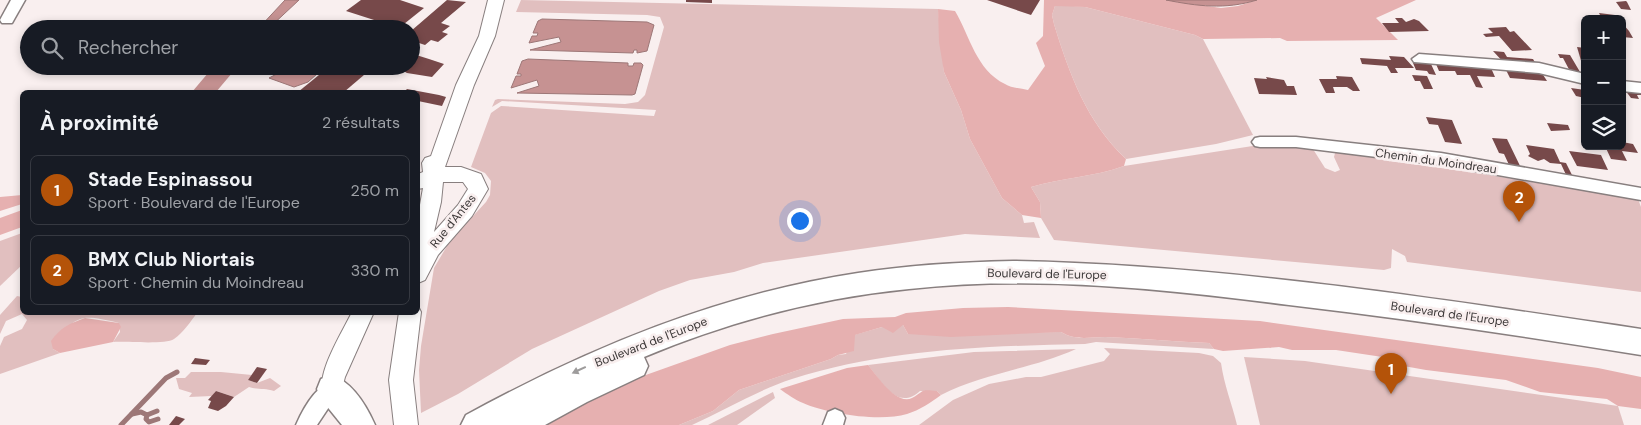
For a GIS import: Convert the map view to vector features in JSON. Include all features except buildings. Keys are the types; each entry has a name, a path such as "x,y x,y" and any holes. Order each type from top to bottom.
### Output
{"highway":[{"name":"Boulevard de l'Europe","path":"477,425 572,374 637,345 700,322 765,303 828,289 890,279 951,274 1051,273 1198,282 1417,309 1641,342"},
{"name":"Boulevard de l'Europe","path":"515,425 576,392 632,366 735,329 798,313 854,302 955,290 1052,289 1214,300 1427,327 1641,359"},
{"path":"332,389 351,411 359,425"}],"street":[{"path":"7,20 18,0"},
{"name":"Rue d'Antes","path":"420,235 425,186 440,158 465,85 487,36 496,0"},
{"path":"1419,59 1539,68 1581,78"},
{"path":"1626,86 1641,88"},
{"name":"Chemin du Moindreau","path":"1260,142 1296,142 1441,159 1641,194"},
{"name":"Rue d'Antes","path":"420,269 426,253 470,203 478,189 477,183 470,177 425,186"},
{"path":"306,425 322,399 332,389 333,377 345,356 362,315"},
{"path":"406,424 401,380 410,315"}],"shaded area":[{"path":"285,0 299,0 278,20 266,20"},
{"path":"521,0 938,9 944,72 961,110 970,139 1002,198 1022,215 1024,223 1034,222 1040,238 965,234 763,263 734,272 690,280 659,291 532,349 458,394 421,413 419,370 421,346 434,268 450,241 486,202 490,195 491,181 485,173 471,167 491,113 501,106 654,116 656,110 502,101 492,107 495,100 498,99 625,104 638,102 645,95 664,27 660,17 647,15 516,12"},
{"path":"1044,0 1166,0 1221,8 1238,6 1257,0 1416,0 1376,18 1398,40 1287,41 1280,38 1203,39 1195,35 1085,7 1055,6 1052,15 1054,24 1073,79 1100,130 1126,159 1124,166 1113,170 1031,187 1040,202 1041,218 1022,215 1002,198 970,139 961,110 944,72 939,42 938,9 955,11 980,61 995,78 1010,86 1028,90 1045,66 1036,43 1043,36"},
{"path":"1166,0 1257,0 1234,5 1211,6"},
{"path":"1055,6 1085,7 1195,35 1203,39 1253,135 1216,144 1126,159 1100,130 1073,79 1052,15"},
{"path":"542,19 647,22 654,25 647,51 637,53 637,50 634,50 633,53 530,50 561,42 559,37 529,43 532,36 537,36 538,33 533,33 538,21"},
{"path":"528,59 628,63 628,66 633,66 634,63 641,63 643,65 635,94 632,95 517,93 539,86 537,80 511,88 516,76 521,76 521,74 517,74 522,61"},
{"path":"275,75 316,75 308,82 294,87 269,78"},
{"path":"1259,145 1311,146 1325,168 1335,172 1340,170 1334,157 1335,153 1348,152 1388,161 1638,199 1641,207 1641,292 1407,262 1405,256 1392,249 1391,268 1384,270 1054,240 1041,218 1040,202 1031,187 1101,173 1124,166"},
{"path":"20,195 20,205 0,211 0,197"},
{"path":"20,211 20,228 0,235 0,218"},
{"path":"20,234 20,267 0,286 0,241"},
{"path":"17,296 20,297 20,315 6,321 0,334 0,315"},
{"path":"1008,307 1260,321 1598,368 1641,377 1641,409 1618,406 1607,399 1540,392 1506,380 1426,370 1398,365 1389,358 1336,350 1292,350 1279,347 1223,351 1214,349 1209,343 1105,337 1077,338 1061,332 951,337 908,334 903,325 893,333 882,327 855,335 854,351 739,390 713,411 679,425 547,425 572,408 643,376 730,345 843,319 895,317 906,313 963,308"},
{"path":"23,315 195,315 174,339 154,342 113,342 120,332 119,323 94,318 79,320 67,329 53,349 60,353 0,374 0,346 4,337 22,329 27,320"},
{"path":"85,318 119,323 121,327 113,342 60,353 53,349 51,341 62,329"},
{"path":"903,325 908,334 1061,332 1077,338 1105,337 1209,343 1214,349 1096,342 974,348 900,355 828,369 792,379 754,394 692,425 679,425 713,411 739,390 838,355 846,354 854,335 882,327"},
{"path":"1104,348 1199,353 1213,356 1221,363 1237,425 919,425 953,400 989,384 1026,377 1041,377 1104,361 1110,354"},
{"path":"1076,349 1042,362 974,381 941,395 937,391 920,391 912,397 904,398 890,392 868,365 974,352"},
{"path":"1244,357 1305,361 1618,406 1624,425 1260,425"},
{"path":"868,365 881,382 899,397 912,398 927,390 937,391 941,395 921,408 907,414 869,417 854,416 814,407 797,400 780,389 847,368"},
{"path":"191,372 252,375 248,380 257,383 270,378 281,386 274,391 249,387 234,397 216,391 212,396 189,397 192,393 179,389 176,378 185,378"},
{"path":"773,392 775,398 737,425 708,425"}],"waterway":[{"path":"205,90 219,75"},
{"path":"121,425 166,378 177,372"},
{"path":"147,415 157,411"},
{"path":"132,414 141,412 147,415"},
{"path":"147,415 146,419 149,422 158,419"}],"place":[{"name":"BMX Club Niortais","path":"1519,222"},
{"name":"Stade Espinassou","path":"1391,394"}]}
